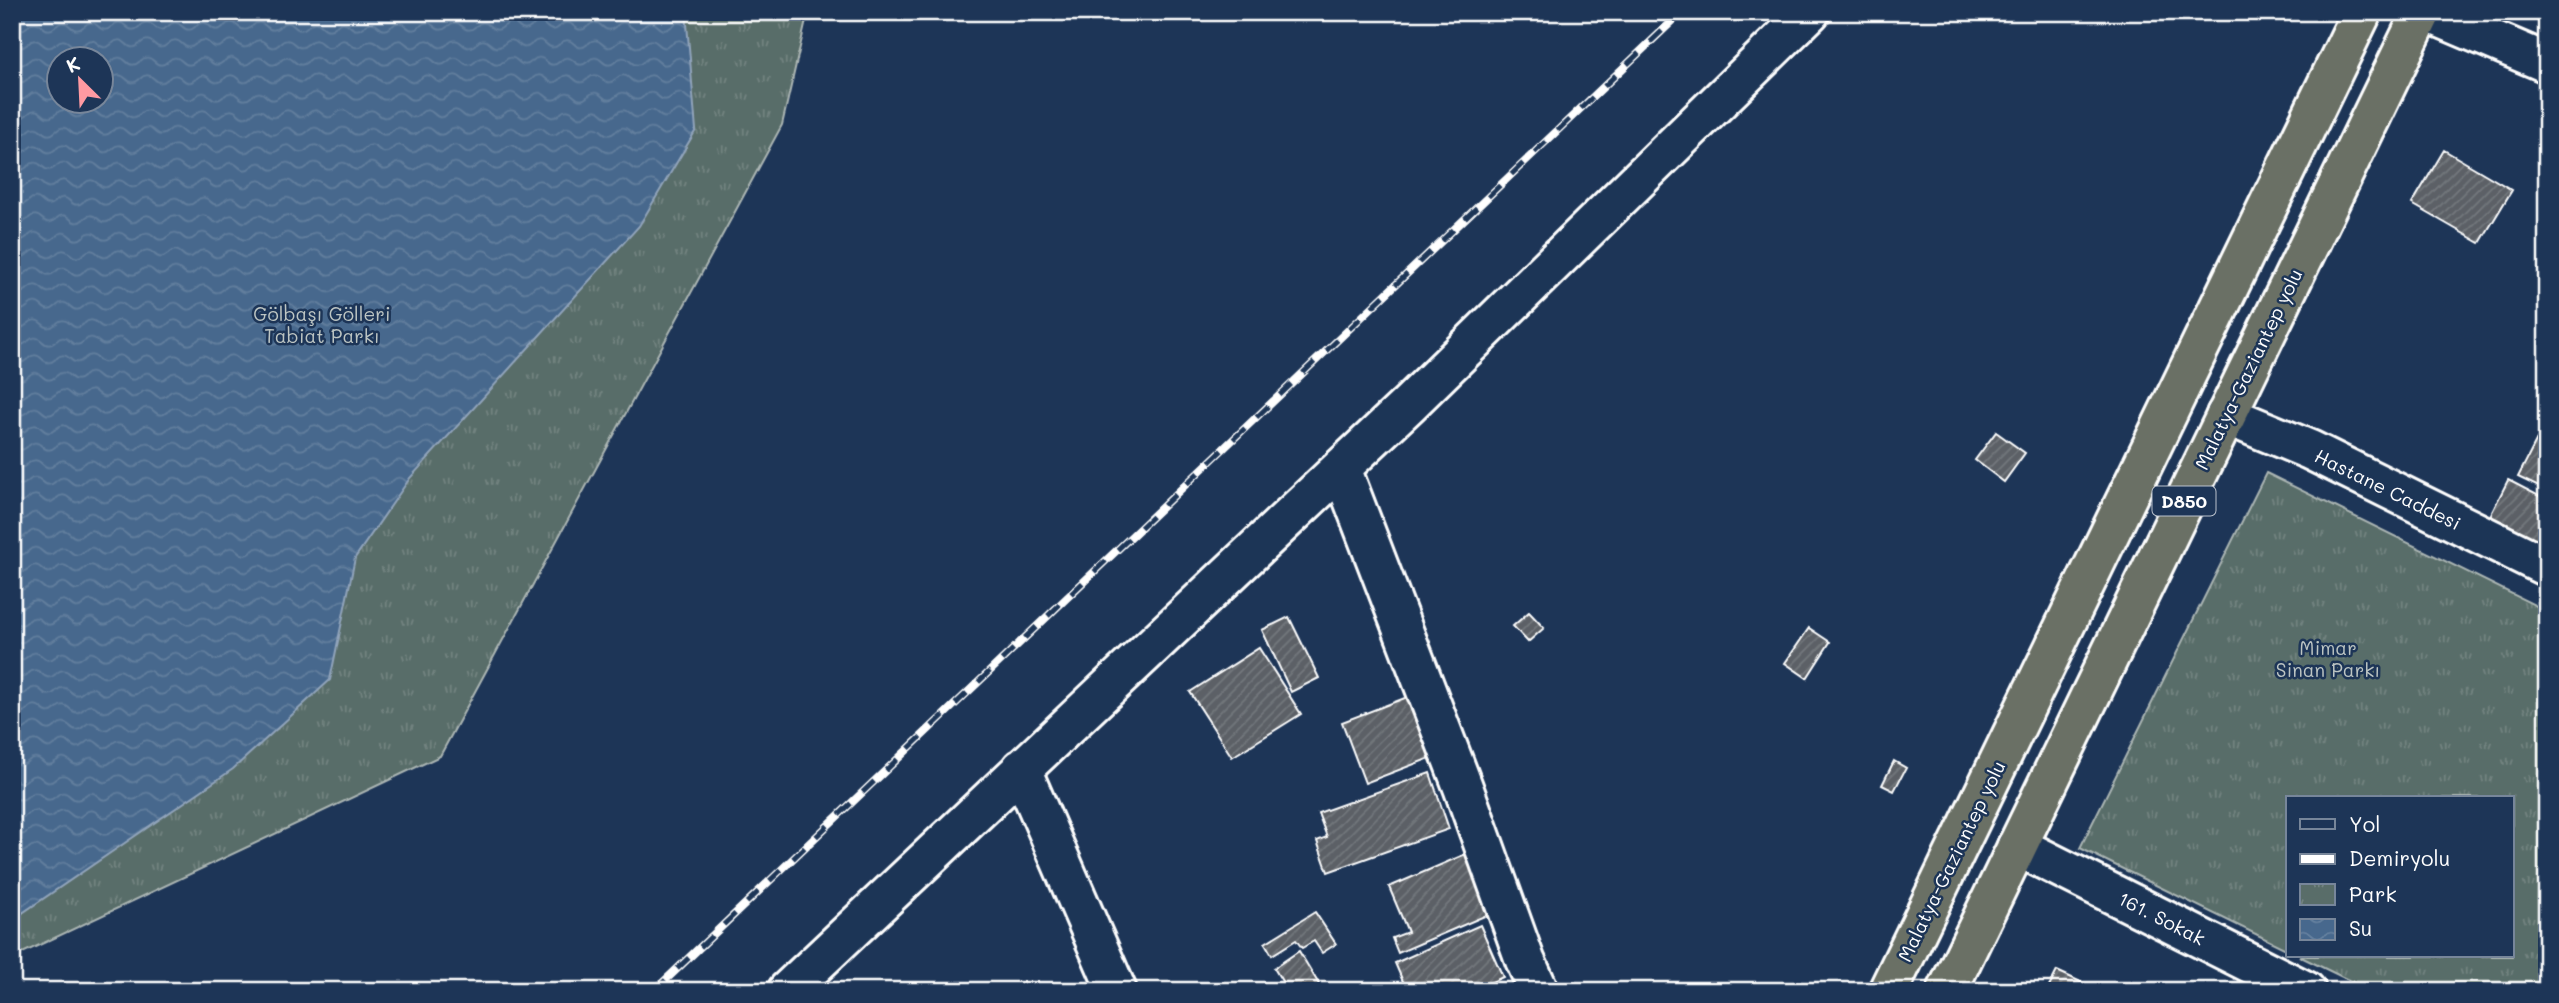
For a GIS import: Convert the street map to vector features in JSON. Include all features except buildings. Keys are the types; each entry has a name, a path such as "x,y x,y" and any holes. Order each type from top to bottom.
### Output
{"highway":[{"name":"Malatya-Gaziantep yolu","path":"1888,991 2362,12"},
{"name":"Malatya-Gaziantep yolu","path":"1947,991 2422,12"}],"street":[{"path":"787,991 1340,468 1811,12"},
{"path":"2427,12 2547,63"},
{"name":"Hastane Caddesi","path":"2226,415 2310,450 2547,567"},
{"path":"1340,468 1539,991"},
{"path":"1021,769 1117,991"},
{"name":"161. Sokak","path":"2017,846 2306,991"}],"green space":[{"name":"Gölbaşı Gölleri Tabiat Parkı","path":"12,12 808,12 782,125 440,756 12,958"},
{"name":"Mimar Sinan Parkı","path":"2266,473 2547,611 2547,991 2371,991 2303,958 2514,958 2514,796 2286,796 2286,949 2080,848"}],"water":[{"name":"Gölbaşı Gölleri Tabiat Parkı","path":"12,12 686,12 696,130 639,226 410,478 355,558 330,680 233,769 12,920"}],"railway":[{"path":"654,991 1682,12"}]}
